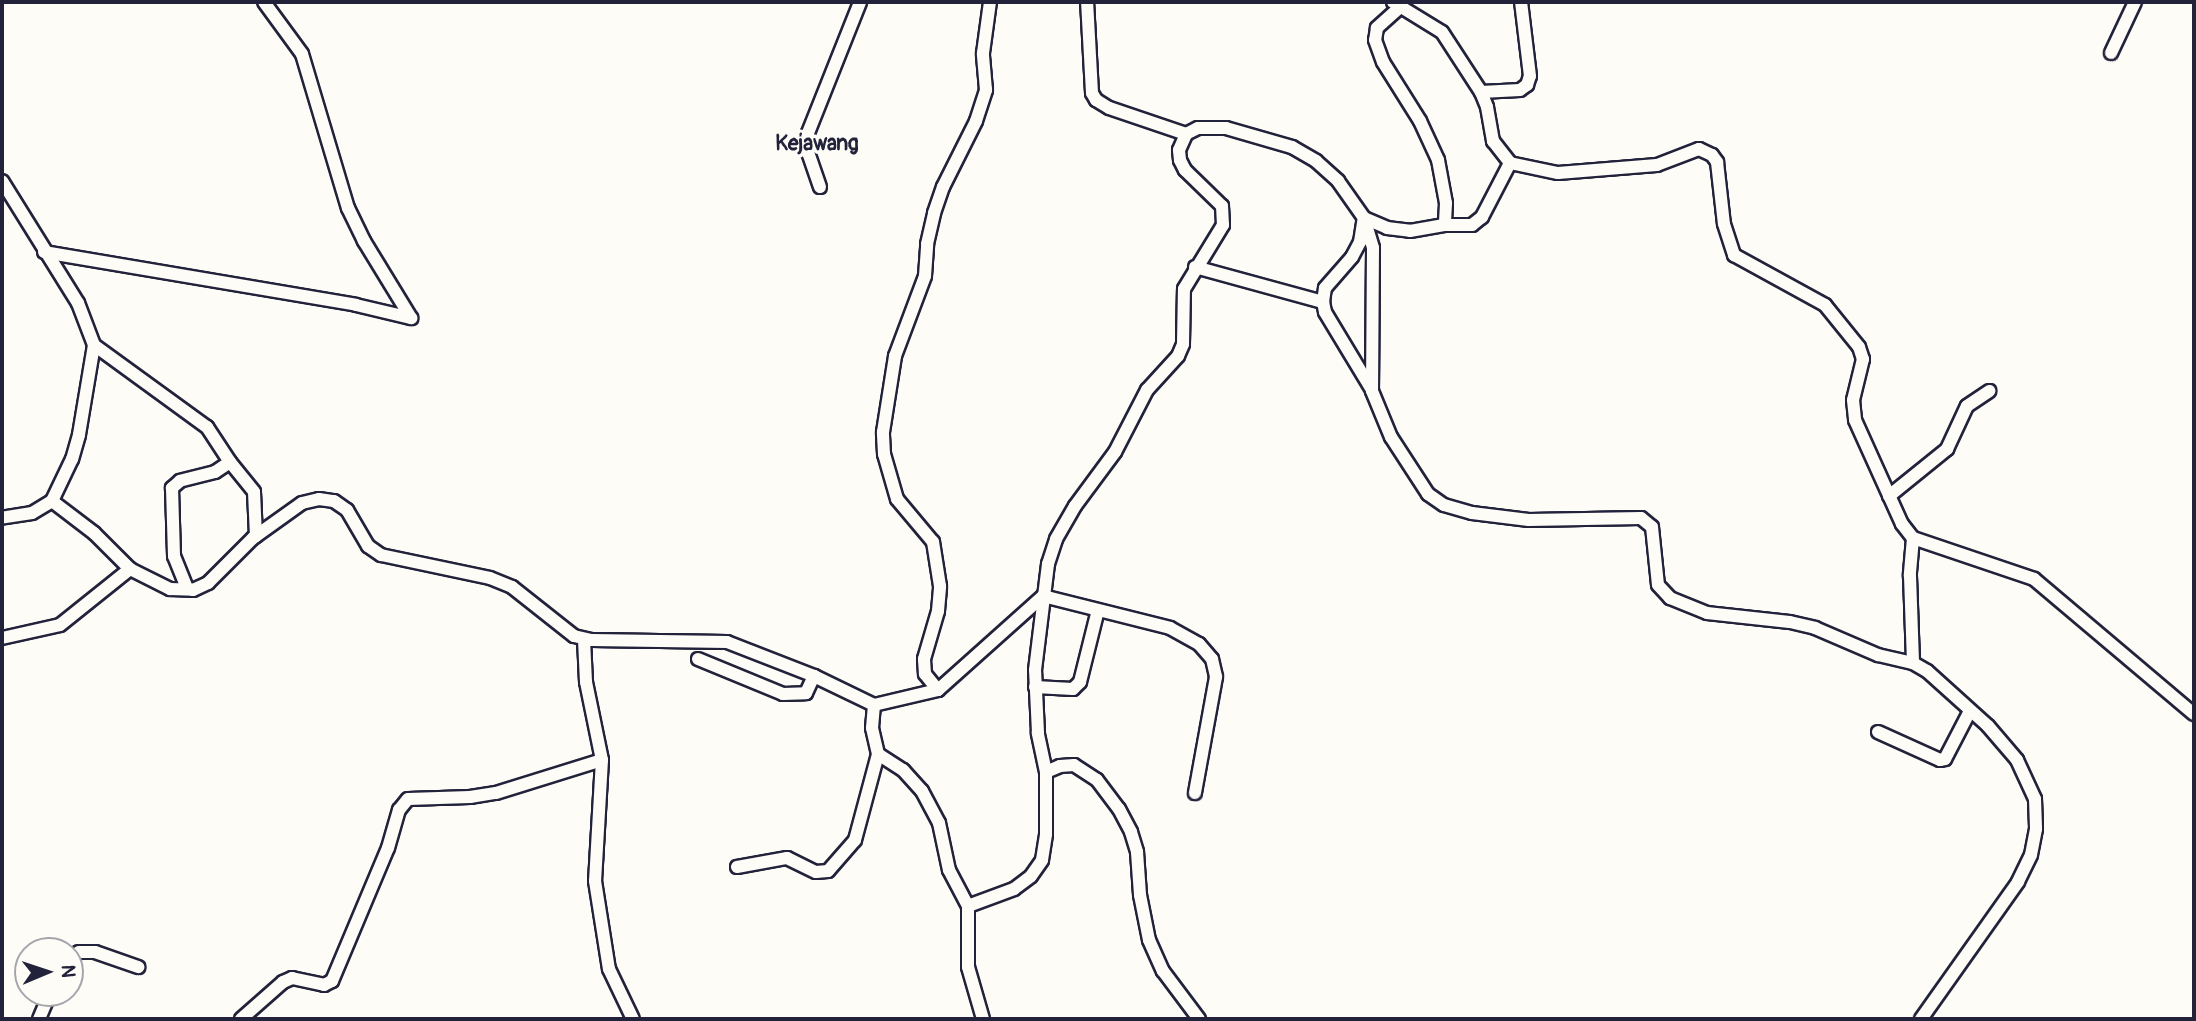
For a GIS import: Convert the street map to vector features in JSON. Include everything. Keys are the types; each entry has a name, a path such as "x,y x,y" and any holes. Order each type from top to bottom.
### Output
{"street":[{"path":"44,253 356,305 411,318 365,242 348,208 302,54 264,2"},
{"path":"820,187 808,153 808,134 860,2"},
{"path":"938,690 925,674 925,659 938,611 940,586 933,542 897,499 884,454 883,432 895,356 925,276 927,244 934,213 943,187 976,121 986,90 983,53 990,2"},
{"path":"1087,2 1092,93 1096,100 1109,108 1186,134"},
{"path":"1481,92 1520,90 1527,85 1530,76 1521,2"},
{"path":"2111,53 2135,2"},
{"path":"1445,225 1446,203 1438,160 1420,121 1383,62 1375,40 1377,28 1396,5 1442,32 1481,92 1487,107 1493,141 1510,163 1558,173 1657,165 1699,149 1712,155 1717,162 1724,225 1734,256 1825,305 1852,335 1859,347 1863,359 1853,400 1855,420 1913,543 1910,576 1913,663"},
{"path":"968,906 1014,889 1031,876 1042,860 1046,834 1046,772 1038,733 1035,687 1043,596 1056,539 1075,506 1115,452 1147,390 1178,356 1183,344 1184,289 1195,267 1219,234 1223,215 1216,198 1185,170 1180,160 1179,150 1186,134 1198,128 1226,128 1292,147 1317,160 1338,181 1364,218 1373,248 1372,391"},
{"path":"1364,218 1387,228 1410,231 1445,225 1472,225 1482,217 1510,163"},
{"path":"2,181 44,253 78,303 94,345 79,435 72,459 52,500 32,513 2,518"},
{"path":"1364,218 1360,242 1352,257 1325,288 1323,302 1328,320 1372,391 1391,437 1414,477 1428,494 1444,505 1472,513 1529,520 1641,518 1651,527 1658,585 1670,598 1707,613 1790,622 1815,628 1888,658 1913,663 1927,671 1988,726 2017,760 2035,799 2036,829 2031,855 2018,882 1921,1019"},
{"path":"1195,267 1323,302"},
{"path":"94,345 207,427 254,492 256,536"},
{"path":"1889,496 1947,449 1968,406 1989,391"},
{"path":"187,589 174,556 172,488 180,481 215,472 230,462"},
{"path":"52,500 94,533 130,569 170,589 187,589 208,583 256,536 302,503 319,499 334,501 347,510 368,546 382,555 490,578 520,592 575,636 584,639 727,642 814,676 874,705 938,690 1043,596"},
{"path":"1913,543 2034,579 2194,714"},
{"path":"2,638 60,625 130,569"},
{"path":"1043,596 1170,628 1199,644 1212,659 1216,677 1195,793"},
{"path":"1035,687 1073,690 1080,682 1098,610"},
{"path":"584,639 586,682 602,760 595,881 609,970 633,1019"},
{"path":"698,659 783,694 806,693 814,676"},
{"path":"737,867 787,858 816,872 828,871 855,840 878,754 872,728 874,705"},
{"path":"1878,732 1940,760 1945,759 1970,711"},
{"path":"878,754 903,770 922,791 939,823 949,870 968,906 968,967 983,1019"},
{"path":"241,1019 283,982 292,978 324,985 332,981 388,848 399,810 408,799 470,797 496,793 602,760"},
{"path":"1046,772 1060,766 1074,765 1097,780 1119,809 1131,832 1137,852 1140,895 1149,940 1163,971 1199,1019"},
{"path":"84,952 96,952 138,967"}],"district":[{"name":"Kejawang","path":"817,144"}]}
